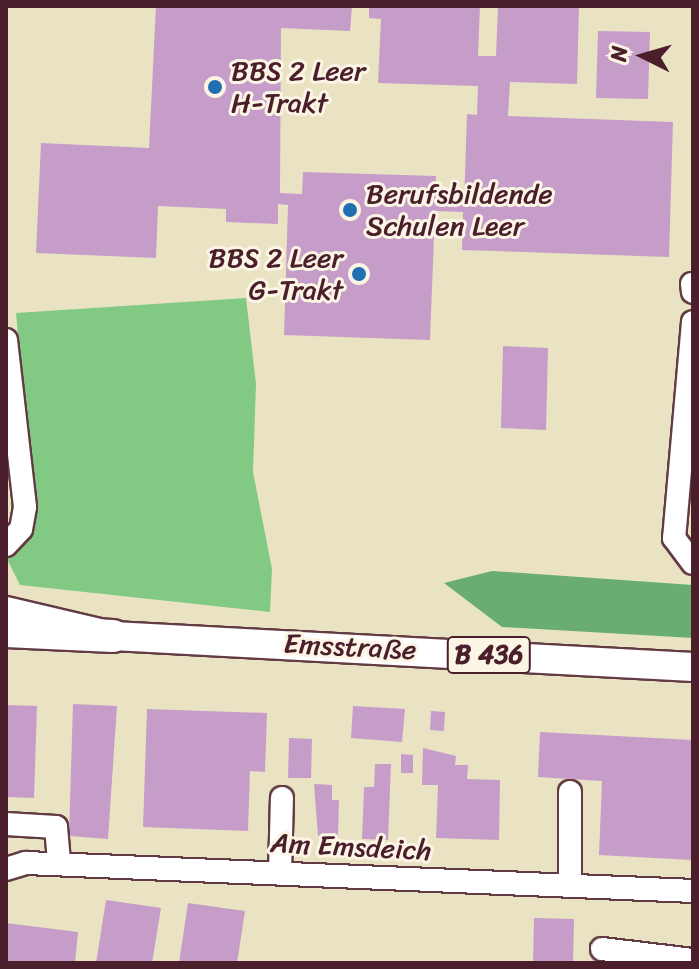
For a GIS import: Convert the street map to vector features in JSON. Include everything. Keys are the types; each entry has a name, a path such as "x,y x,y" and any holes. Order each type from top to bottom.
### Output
{"highway":[{"name":"Emsstraße","path":"6,631 113,636"}],"main road":[{"path":"6,611 113,636"},
{"name":"Emsstraße","path":"113,636 693,667"}],"street":[{"path":"692,284 693,292"},
{"path":"693,322 674,538 693,563"},
{"path":"6,340 25,507 21,529 6,545"},
{"path":"570,792 570,885"},
{"path":"280,873 282,798"},
{"path":"6,824 56,827 59,864"},
{"name":"Am Emsdeich","path":"6,869 59,864 693,891"},
{"path":"602,949 693,960"}],"green space":[{"path":"246,298 256,384 253,472 272,569 270,612 20,585 6,557 34,505 16,313"},
{"path":"492,571 693,585 693,638 502,627 444,583"}],"building":[{"path":"156,6 352,6 350,31 281,28 280,193 302,194 303,172 436,176 436,203 464,204 467,114 477,115 478,86 378,83 381,19 369,18 369,6 480,6 478,56 496,56 498,6 579,6 577,84 510,82 508,116 673,122 669,257 462,250 463,212 435,211 430,340 284,335 288,205 278,204 278,224 226,222 226,209 158,206 156,258 36,253 41,143 149,148"},
{"path":"598,31 650,32 648,99 596,98"},
{"path":"503,346 548,348 546,430 501,428"},
{"path":"73,704 117,706 108,839 69,836"},
{"path":"6,705 37,706 34,798 6,797"},
{"path":"353,706 405,709 402,742 351,738"},
{"path":"147,709 267,713 265,772 250,771 248,831 143,827"},
{"path":"431,711 445,712 444,731 430,730"},
{"path":"540,732 693,740 693,860 599,855 602,781 538,777"},
{"path":"289,738 312,739 311,778 288,778"},
{"path":"423,748 456,756 455,765 468,765 467,779 500,780 499,840 436,838 438,785 422,785"},
{"path":"401,754 413,755 413,773 401,773"},
{"path":"375,764 391,764 388,840 362,839 364,787 374,787"},
{"path":"314,784 332,785 332,800 339,800 338,837 318,836"},
{"path":"106,900 161,908 152,963 96,963"},
{"path":"188,903 245,911 237,963 179,963"},
{"path":"534,918 574,919 573,963 533,963"},
{"path":"6,923 78,932 75,963 6,963"}],"place":[{"name":"BBS 2 Leer H-Trakt","path":"215,87"},
{"name":"Berufsbildende Schulen Leer","path":"350,210"},
{"name":"BBS 2 Leer G-Trakt","path":"359,274"}]}
